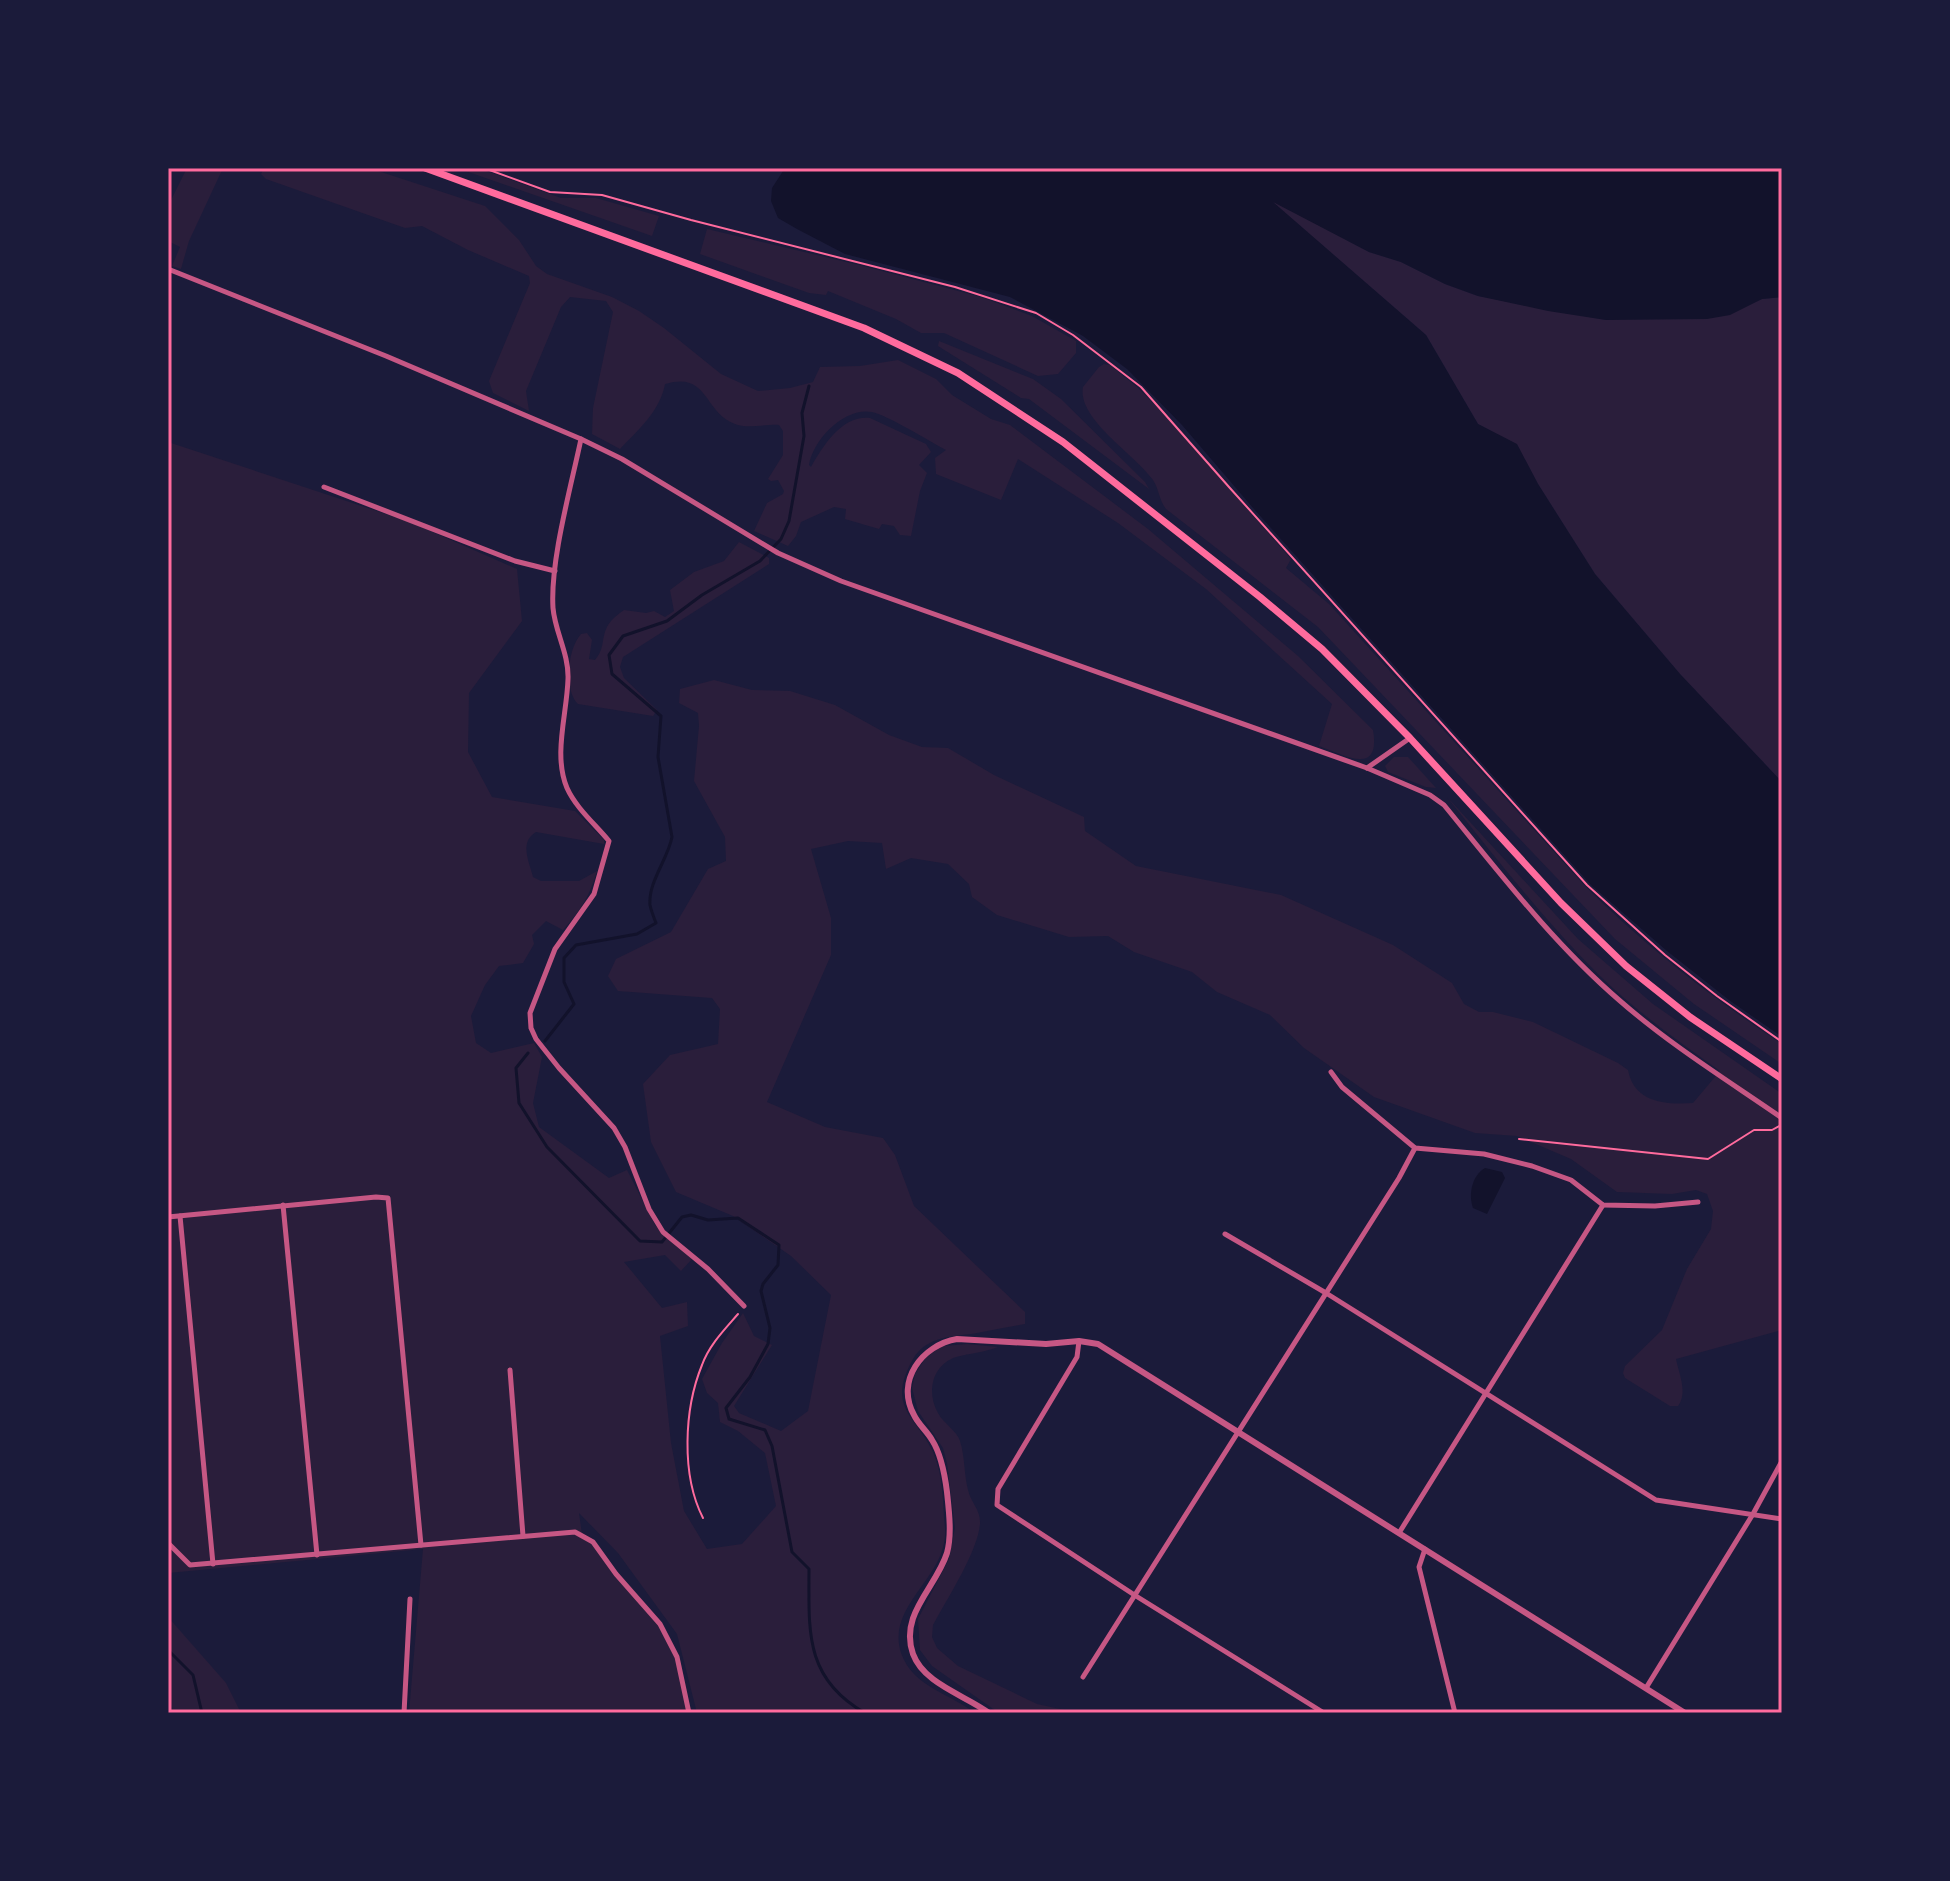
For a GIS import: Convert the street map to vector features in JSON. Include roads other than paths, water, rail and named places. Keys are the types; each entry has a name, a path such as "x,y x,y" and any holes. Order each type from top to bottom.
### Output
{"main road":[{"path":"425,168 837,317 924,354 1063,442 1322,649 1410,738 1561,903 1626,966 1690,1017 1782,1079"}],"street":[{"path":"168,269 386,356 581,439 622,459 763,545 856,586 1367,768 1430,795 1444,805 1540,922 1617,999 1646,1023 1782,1118"},
{"path":"581,439 555,571 553,610 567,654 568,678 562,737 566,786 574,802 609,841 594,894 555,949 530,1013 531,1028 551,1058 614,1128 625,1147 649,1209 663,1232 708,1269 744,1306"},
{"path":"324,487 515,561 555,571"},
{"path":"1367,768 1410,738"},
{"path":"1331,1072 1342,1087 1415,1148 1484,1154 1532,1166 1571,1180 1603,1205 1655,1206 1698,1202"},
{"path":"1083,1677 1415,1148"},
{"path":"168,1217 388,1198 421,1545"},
{"path":"283,1205 317,1555"},
{"path":"1399,1533 1603,1205"},
{"path":"180,1216 213,1564"},
{"path":"1225,1234 1485,1391 1656,1500 1782,1519"},
{"path":"989,1713 931,1678 920,1666 910,1642 913,1616 947,1553 949,1539 944,1475 933,1440 914,1416 909,1402 910,1377 915,1364 924,1355 943,1341 957,1339 1046,1344 1079,1341 1109,1349 1681,1712"},
{"path":"1079,1341 1077,1357 998,1489 997,1505 1324,1713"},
{"path":"510,1370 523,1536"},
{"path":"1646,1688 1782,1461"},
{"path":"168,1543 190,1565 575,1532 593,1542 616,1574 660,1624 677,1657 689,1713"},
{"path":"1425,1549 1419,1567 1455,1713"},
{"path":"404,1713 410,1599"}],"waterway":[{"path":"545,1041 574,1004 564,982 564,958 576,945 637,934 656,923 650,896 672,837 658,757 661,716 612,674 609,655 623,636 667,621 702,595 760,561 781,539 789,521 804,436 802,413 809,386"},
{"path":"528,1053 516,1068 519,1103 547,1147 640,1241 662,1242 682,1217 691,1215 708,1220 738,1218 779,1245 778,1265 761,1291 770,1328 768,1344 750,1377 726,1408 729,1419 765,1430 772,1446 792,1552 809,1569 811,1633 820,1668 845,1699 865,1713"},
{"path":"168,1650 193,1675 202,1713"}]}
